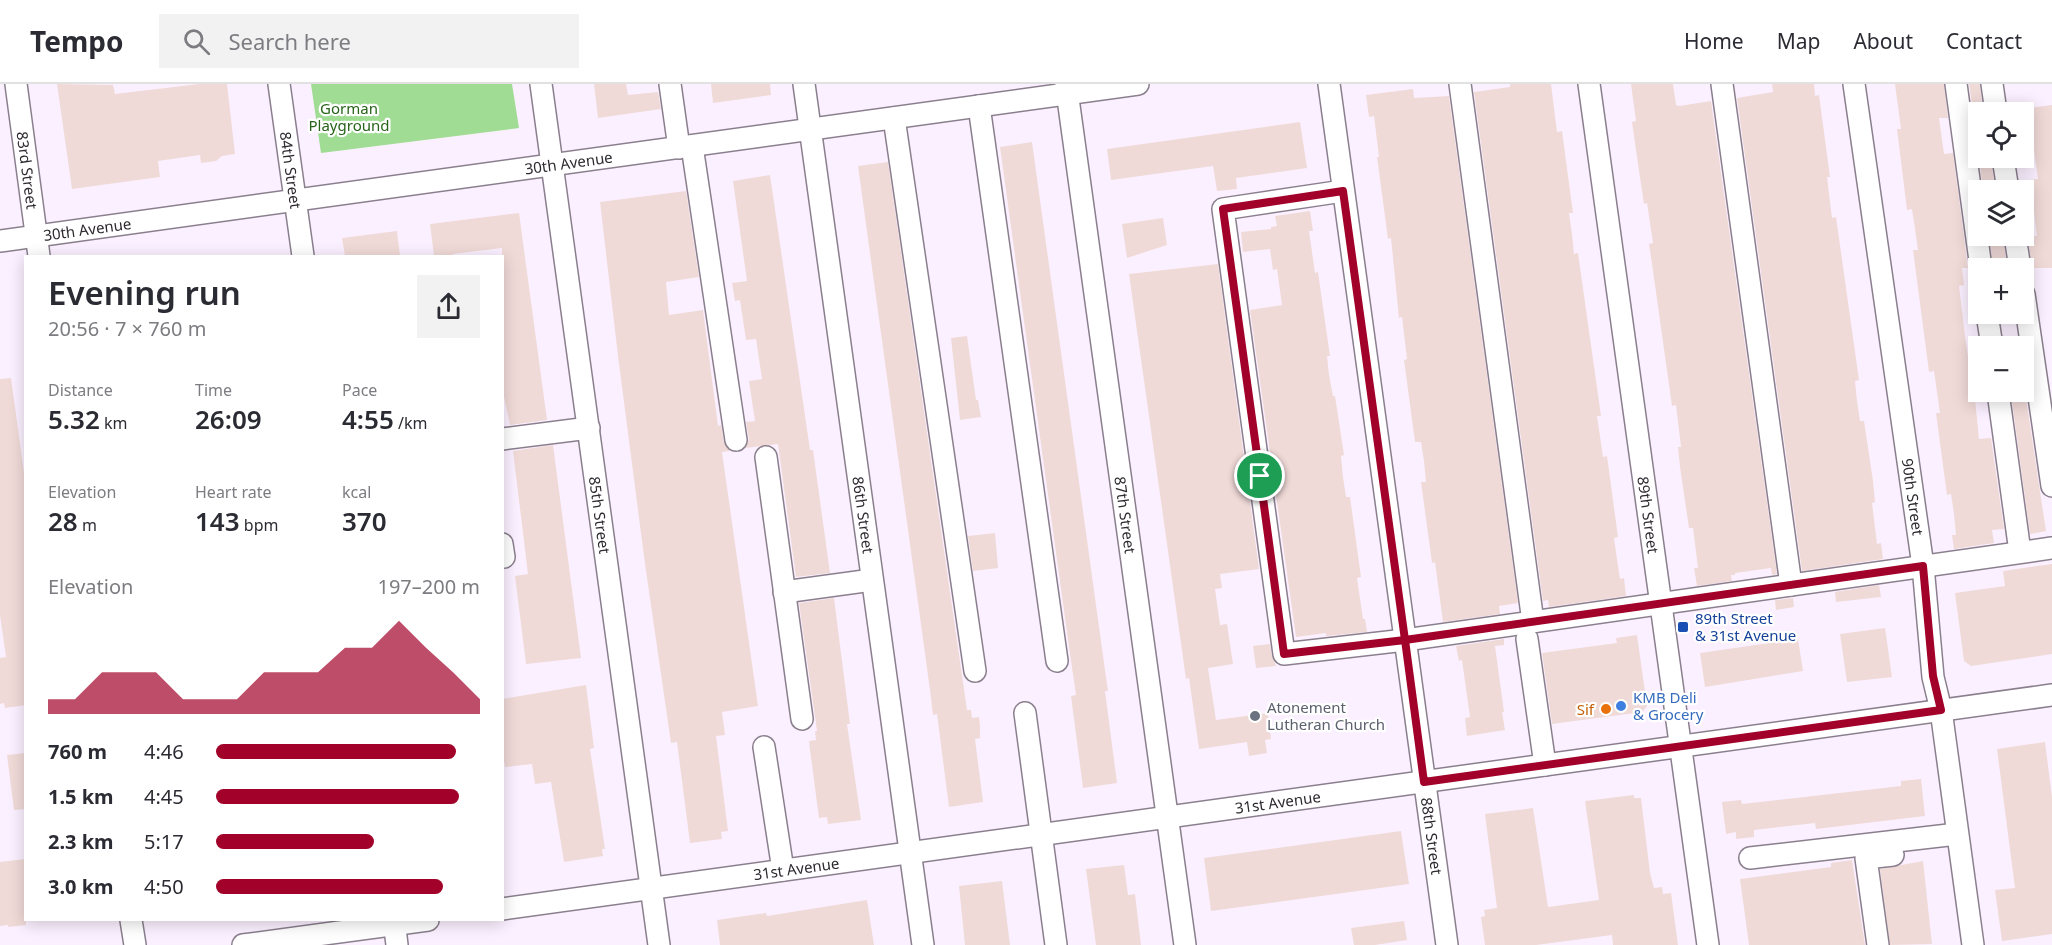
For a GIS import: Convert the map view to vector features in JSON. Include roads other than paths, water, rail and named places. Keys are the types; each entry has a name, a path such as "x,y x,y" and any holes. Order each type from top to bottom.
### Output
{"street":[{"name":"83rd Street","path":"16,84 38,246"},
{"name":"84th Street","path":"279,84 303,255"},
{"name":"85th Street","path":"541,84 659,945"},
{"path":"670,84 685,147 736,440"},
{"name":"86th Street","path":"804,84 923,945"},
{"name":"30th Avenue","path":"0,242 38,246 295,200 980,106 1067,89 1138,84"},
{"name":"88th Street","path":"1329,84 1447,945"},
{"path":"1460,84 1530,630 1545,765"},
{"name":"89th Street","path":"1589,84 1708,945"},
{"path":"1722,84 1791,585"},
{"name":"90th Street","path":"1854,84 1923,566 1933,676 1941,710 1972,945"},
{"path":"1956,84 1980,258"},
{"path":"1992,84 1995,102"},
{"name":"87th Street","path":"1067,89 1185,945"},
{"path":"980,106 1057,661"},
{"path":"894,118 975,671"},
{"path":"1343,191 1223,209 1284,654 1405,640 1530,630 1661,605 2052,548"},
{"path":"2028,324 2052,486"},
{"path":"1999,402 2020,552"},
{"path":"504,439 589,428"},
{"path":"766,457 802,719"},
{"path":"784,592 872,580"},
{"name":"31st Avenue","path":"504,909 2052,695"},
{"path":"1025,713 1056,945"},
{"path":"764,747 783,870"},
{"path":"1750,858 1958,840"},
{"path":"1878,945 1866,858 1958,840"},
{"path":"131,921 135,945"},
{"path":"243,945 395,930 425,921"}],"place":[{"name":"89th Street & 31st Avenue","path":"1683,627"},
{"name":"KMB Deli & Grocery","path":"1621,706"},
{"name":"Sif","path":"1606,709"},
{"name":"Atonement Lutheran Church","path":"1255,716"}],"park label":[{"name":"Gorman Playground","path":"349,116"}]}
